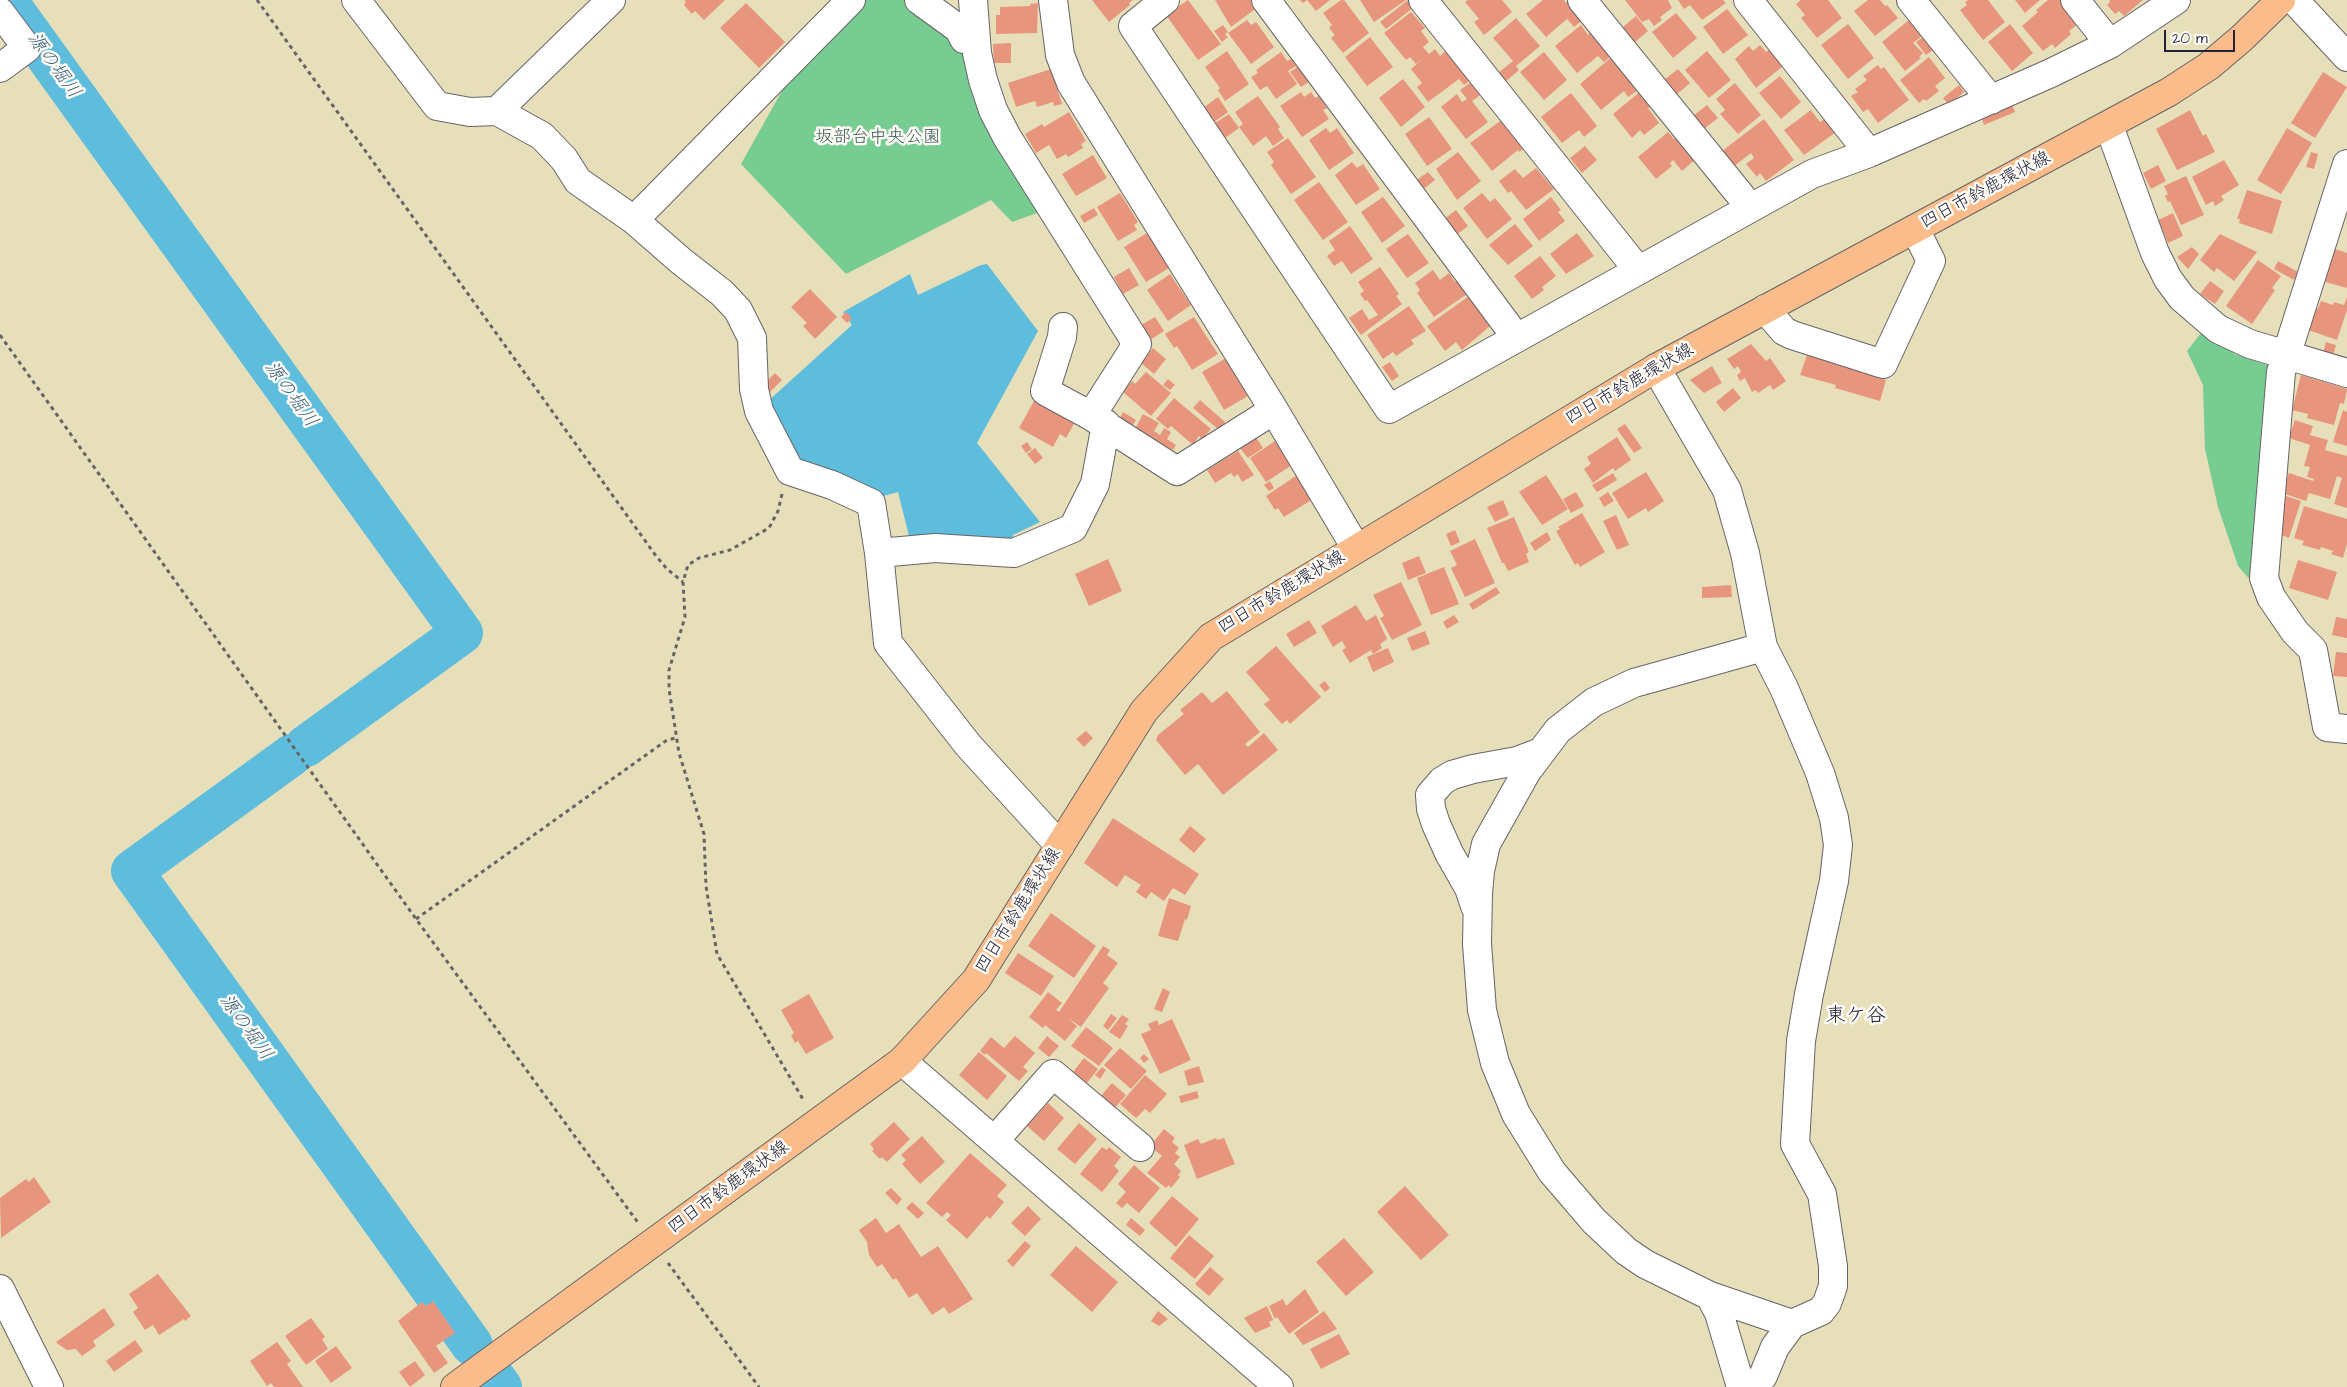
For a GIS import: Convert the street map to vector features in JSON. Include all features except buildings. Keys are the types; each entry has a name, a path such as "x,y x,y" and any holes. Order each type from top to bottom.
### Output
{"main road":[{"name":"四日市鈴鹿環状線","path":"455,1387 902,1061 976,980 1144,711 1211,637 1656,368 2109,126 2169,92 2209,66 2242,38 2281,0"}],"street":[{"path":"357,0 437,106 470,112 497,111 542,136 564,159 578,181 634,220 681,261 722,292 738,310 752,338 754,389 759,411 790,471 832,485 871,503 879,553 888,643 968,745 1060,846"},
{"path":"497,111 611,0"},
{"path":"634,220 851,0"},
{"path":"919,0 959,29 964,39 976,40"},
{"path":"879,553 935,548 1014,553 1072,528 1095,484 1099,420 1137,344 993,110 983,80 976,40 973,0"},
{"path":"1053,0 1060,55 1071,82 1274,410 1356,548"},
{"path":"1165,0 1133,26 1389,408 1812,174 1869,152 2051,74 2110,44 2176,0"},
{"path":"1266,0 1516,337"},
{"path":"1423,0 1638,270"},
{"path":"1582,0 1750,207"},
{"path":"1748,0 1869,152"},
{"path":"1911,0 1991,100"},
{"path":"2075,0 2110,44"},
{"path":"2294,0 2347,57"},
{"path":"0,12 27,48 0,68"},
{"path":"2109,126 2155,253 2168,279 2182,298 2218,330 2250,344 2347,373"},
{"path":"2347,164 2339,216 2285,355 2281,372 2264,578 2271,596 2282,613 2295,632 2313,650 2327,727 2347,729"},
{"path":"1765,309 1784,331 1792,335 1882,364 1931,262 1915,229"},
{"path":"1063,327 1045,391 1099,420 1177,472 1274,410"},
{"path":"1656,368 1727,490 1745,553 1763,647 1784,688 1817,765 1834,818 1838,846 1834,881 1809,994 1801,1041 1796,1144 1822,1194 1833,1266 1833,1286 1827,1303 1821,1312 1792,1324 1775,1347 1755,1384"},
{"path":"1763,647 1634,683 1611,693 1575,715 1558,730 1538,753 1486,844 1480,871 1478,915 1479,984 1487,1037 1507,1094 1528,1135 1552,1172 1594,1221 1612,1239 1645,1264 1710,1296 1792,1324"},
{"path":"1478,915 1469,888 1448,852 1436,824 1431,809 1430,795 1442,781 1452,776 1474,769 1517,761 1538,753"},
{"path":"902,1061 1279,1387"},
{"path":"995,1140 1053,1074 1140,1148"},
{"path":"0,1288 49,1387"},
{"path":"1710,1296 1755,1384"}],"path":[{"path":"257,0 656,556 667,569 683,582"},
{"path":"0,335 416,919 759,1387"},
{"path":"786,462 781,499 769,528 730,550 693,561 688,565 683,582 684,617 669,670 669,689 676,738 704,834 706,892 717,954 817,1124"},
{"path":"416,919 667,740 676,738"}],"green space":[{"name":"坂部台中央公園","path":"863,0 906,0 951,33 967,55 1040,212 1012,222 991,200 846,274 741,164 797,64"},
{"path":"2201,333 2237,355 2267,365 2272,372 2252,582 2238,566 2218,507 2205,449 2203,385 2187,351"}],"water":[{"path":"987,264 1038,331 977,443 1040,522 1013,535 1014,541 911,544 898,492 880,497 792,459 767,402 852,325 843,312 910,274 918,295 981,265"}],"waterway":[{"name":"源の堀川","path":"6,0 462,633 306,746"},
{"name":"源の堀川","path":"292,755 132,871 472,1345"},
{"name":"源の堀川","path":"496,1380 501,1387"}],"district":[{"name":"東ケ谷","path":"1856,1017"}]}
